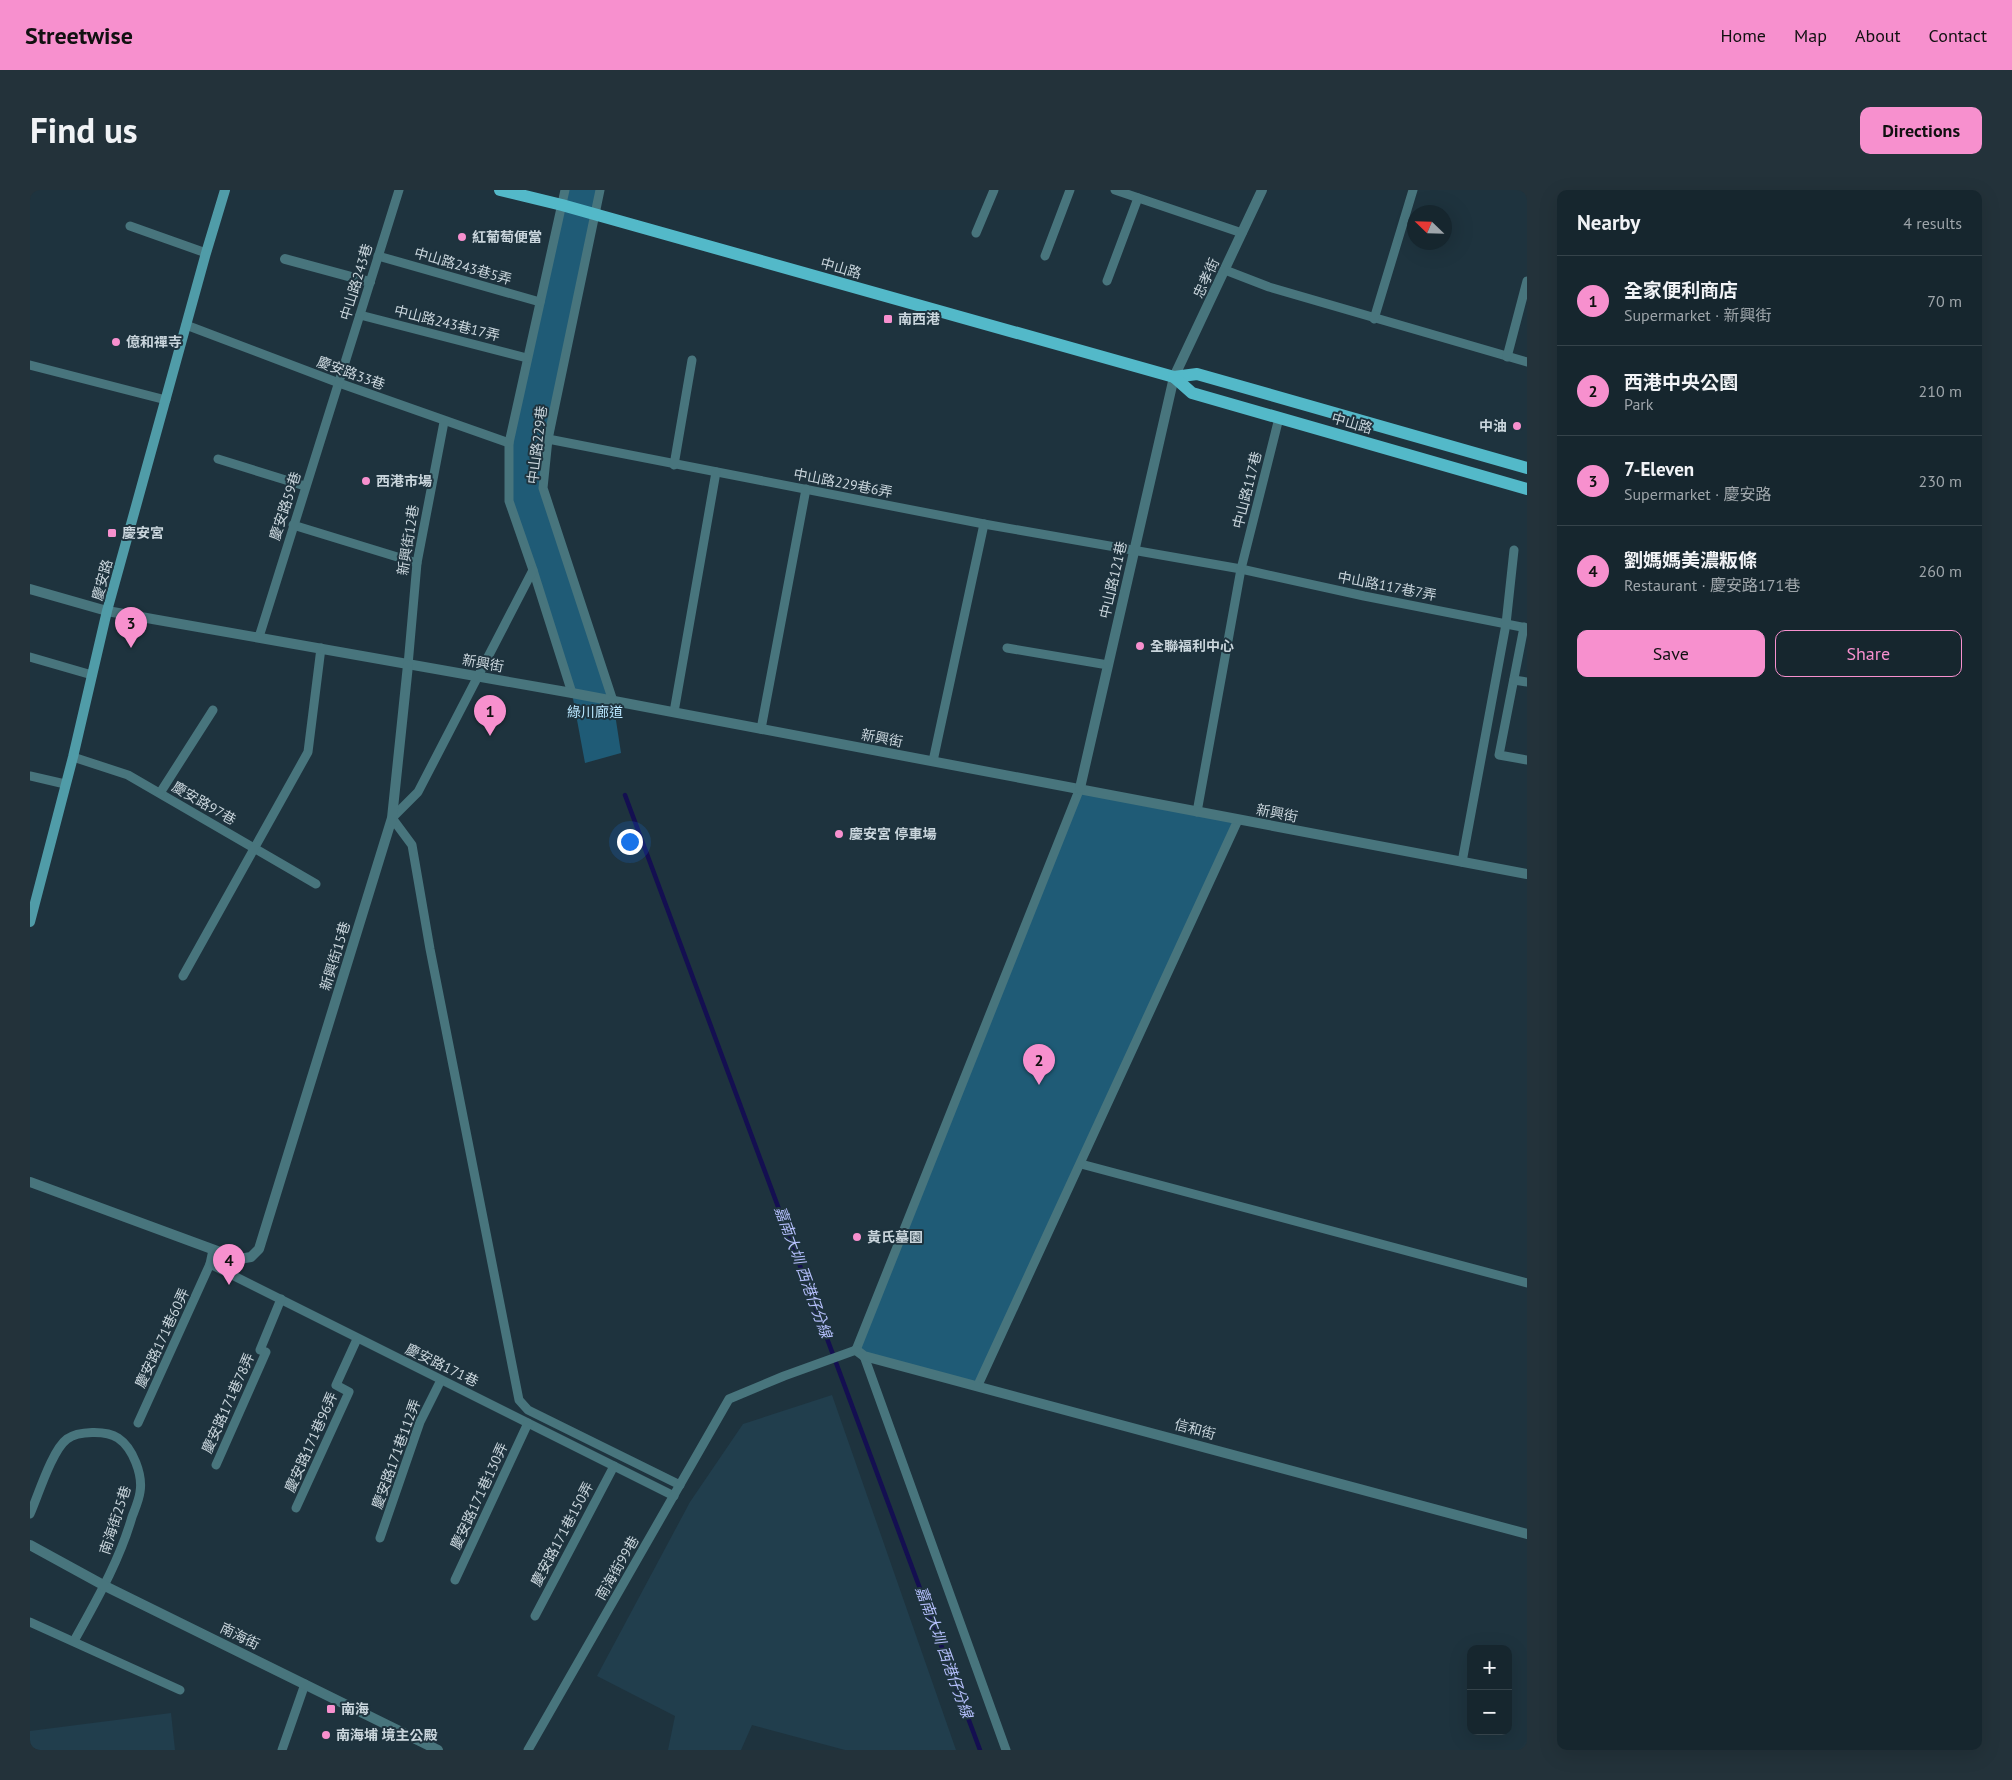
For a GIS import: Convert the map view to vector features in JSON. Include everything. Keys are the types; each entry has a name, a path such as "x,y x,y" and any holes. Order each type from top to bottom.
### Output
{"main road":[{"name":"慶安路","path":"30,922 73,757 108,610 225,190"},
{"name":"中山路","path":"506,191 562,205 1174,377 1197,374 1527,468"},
{"name":"中山路","path":"1174,377 1192,393 1525,489"},
{"path":"1525,489 1527,473"}],"street":[{"name":"忠孝街","path":"1174,377 1262,190"},
{"path":"285,259 370,282"},
{"name":"中山路121巷","path":"1080,788 1174,377"},
{"name":"新興街","path":"30,588 108,610 477,675 1527,874"},
{"name":"新興街15巷","path":"213,1250 239,1259 250,1257 259,1249 392,818 408,664"},
{"path":"30,1182 213,1250"},
{"name":"信和街","path":"860,1353 1527,1534"},
{"name":"南海街","path":"30,1545 105,1586 438,1750"}],"lane":[{"name":"中山路243巷","path":"339,383 399,190"},
{"path":"565,190 509,443 509,501 572,693"},
{"name":"中山路229巷","path":"600,190 548,439 543,488 613,701"},
{"path":"976,233 994,190"},
{"path":"1045,256 1070,190"},
{"path":"1115,190 1242,233"},
{"path":"1374,318 1413,190"},
{"path":"1107,281 1138,198"},
{"path":"130,226 206,254"},
{"name":"中山路243巷5弄","path":"378,256 540,302"},
{"path":"1225,270 1269,287 1527,362"},
{"path":"1507,357 1527,281"},
{"name":"中山路243巷17弄","path":"360,315 527,358"},
{"name":"慶安路33巷","path":"186,325 444,422 509,443"},
{"path":"674,464 692,360"},
{"path":"30,366 166,400"},
{"name":"慶安路59巷","path":"259,637 339,383"},
{"name":"中山路117巷","path":"1197,812 1242,569 1279,418"},
{"name":"新興街12巷","path":"408,664 417,563 444,422"},
{"name":"中山路229巷6弄","path":"548,439 984,524 1134,550"},
{"path":"218,460 305,486"},
{"path":"674,712 716,472"},
{"path":"761,729 806,489"},
{"path":"933,761 984,524"},
{"path":"293,525 417,563"},
{"name":"中山路117巷7弄","path":"1134,550 1242,569 1364,596 1526,628"},
{"path":"1462,862 1506,624 1514,550"},
{"path":"533,570 418,792 392,818 412,845 430,949 519,1400 528,1410 680,1485"},
{"path":"1526,628 1499,755 1527,760"},
{"path":"182,976 308,752 321,648"},
{"path":"1008,648 1108,665"},
{"path":"30,657 92,675"},
{"path":"1514,680 1527,682"},
{"path":"160,794 213,710"},
{"name":"慶安路97巷","path":"73,757 128,775 316,884"},
{"path":"30,776 65,784"},
{"path":"1006,1750 860,1353 1080,788"},
{"path":"978,1385 1238,820"},
{"path":"1081,1164 1527,1283"},
{"path":"210,1264 213,1250"},
{"name":"慶安路171巷","path":"210,1264 282,1298 357,1339 674,1496"},
{"name":"慶安路171巷60弄","path":"138,1423 210,1264"},
{"name":"慶安路171巷78弄","path":"216,1465 266,1352 260,1350 282,1298"},
{"name":"慶安路171巷96弄","path":"296,1508 349,1392 336,1385 357,1339"},
{"name":"南海街99巷","path":"528,1750 729,1399 819,1364 860,1353"},
{"name":"慶安路171巷112弄","path":"380,1538 420,1422 441,1380"},
{"name":"慶安路171巷130弄","path":"455,1580 528,1424"},
{"name":"南海街25巷","path":"30,1514 57,1450 67,1439 77,1434 92,1432 118,1438 131,1453 140,1472 140,1492 123,1548 105,1586 74,1641"},
{"name":"慶安路171巷150弄","path":"536,1616 614,1466"},
{"path":"30,1622 180,1690"},
{"path":"282,1750 305,1684"}],"shaded area":[{"path":"832,1395 956,1750 845,1750 752,1725 741,1750 668,1750 675,1716 597,1676 690,1502 743,1424"},
{"path":"171,1713 175,1750 30,1750 30,1731"}],"green space":[{"name":"綠川廊道","path":"565,190 600,190 543,488 613,701 621,753 585,763 572,693 509,501 509,443"},
{"path":"1080,788 1238,820 978,1385 856,1350"}],"waterway":[{"name":"嘉南大圳 西港仔分線","path":"625,795 980,1750"}],"place":[{"name":"紅葡萄便當","path":"462,237"},
{"name":"南西港","path":"888,319"},
{"name":"億和禪寺","path":"116,342"},
{"name":"中油","path":"1517,426"},
{"name":"西港市場","path":"366,481"},
{"name":"慶安宮","path":"112,533"},
{"name":"全聯福利中心","path":"1140,646"},
{"name":"7-Eleven","path":"131,648"},
{"name":"全家便利商店","path":"490,736"},
{"name":"慶安宮 停車場","path":"839,834"},
{"name":"西港中央公園","path":"1039,1085"},
{"name":"黃氏墓園","path":"857,1237"},
{"name":"劉媽媽美濃粄條","path":"229,1285"},
{"name":"南海","path":"331,1709"},
{"name":"南海埔 境主公殿","path":"326,1735"}]}
